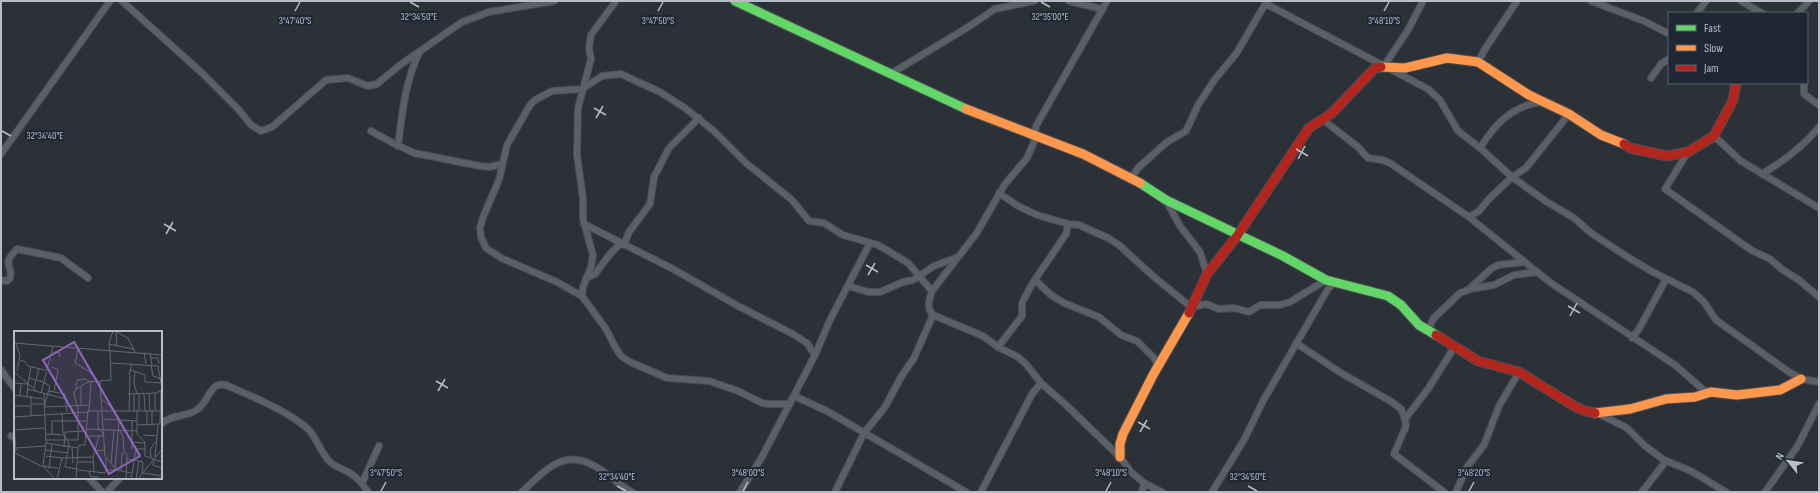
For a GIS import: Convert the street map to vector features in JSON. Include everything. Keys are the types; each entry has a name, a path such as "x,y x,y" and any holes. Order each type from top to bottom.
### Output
{"street":[{"path":"1,154 110,1"},
{"path":"122,1 201,72 239,110 251,125 262,132 272,127 326,80 348,78 368,86 372,86 377,84 400,65 456,26 476,16 510,8 554,1"},
{"path":"582,296 583,287 593,255 584,224 584,198 577,155 576,134 578,108 591,59 589,48 591,35 616,1"},
{"path":"735,1 962,106 1083,154 1131,178 1166,200 1237,236 1283,256 1330,281 1388,296 1396,301 1419,325 1428,329 1482,363 1508,368 1518,372 1574,406 1596,413 1628,428 1645,446 1666,460 1691,471 1726,492"},
{"path":"892,73 966,29 995,9 1034,1"},
{"path":"1068,1 1102,9"},
{"path":"1107,1 1036,126 1035,135 1027,158 1005,184 976,234 932,292 928,302 933,315 983,336 998,347 1018,357 1026,364 1040,383 1066,404 1120,457 1131,472 1144,483 1162,492"},
{"path":"1384,66 1408,30 1423,1"},
{"path":"1478,62 1517,1"},
{"path":"1698,12 1706,1"},
{"path":"1741,1 1760,12"},
{"path":"1799,12 1809,1"},
{"path":"1131,178 1138,168 1167,142 1186,131 1198,105 1215,79 1236,54 1267,2 1428,89 1440,100 1458,131 1527,189 1574,218 1591,233 1626,256 1666,279 1694,292 1700,297 1716,320 1801,379 1819,382"},
{"path":"1596,2 1644,21 1668,33"},
{"path":"398,146 406,92 420,51"},
{"path":"1120,457 1120,444 1123,434 1153,375 1186,319 1207,274 1237,236 1309,128 1339,106 1375,68 1384,66 1405,68 1447,58 1478,62 1529,95 1569,114 1601,135 1620,141 1630,148 1667,156 1688,152 1714,136 1733,100 1736,84"},
{"path":"1651,78 1661,64 1668,60"},
{"path":"790,404 762,403 731,388 709,381 667,378 630,362 621,356 606,329 582,296 557,282 501,258 486,248 481,237 480,228 499,180 507,145 526,111 535,100 552,91 582,89 602,76 621,74 660,92 698,118 746,163 792,200 810,221 824,223 843,235 878,245 908,263 932,292"},
{"path":"1804,84 1804,94 1819,106"},
{"path":"1480,148 1486,139 1511,112 1530,103 1543,101"},
{"path":"1469,217 1479,212 1489,199 1512,177 1526,168 1569,114"},
{"path":"586,278 595,274 610,254 623,244 629,232 650,204 654,177 669,148 698,118"},
{"path":"1322,119 1358,147 1368,158 1390,163 1469,217 1537,272 1632,338 1675,365 1707,393"},
{"path":"1762,174 1786,159 1809,140 1819,127"},
{"path":"371,131 414,153 480,166 490,167 502,164"},
{"path":"1714,136 1741,161 1819,208"},
{"path":"1688,152 1665,189 1752,250 1770,259 1819,297"},
{"path":"999,193 1018,206 1037,216 1068,224 1079,225 1108,238 1191,307"},
{"path":"1166,200 1180,226 1200,252 1207,274"},
{"path":"584,224 689,277 738,306 793,334 807,342 815,355"},
{"path":"998,347 1022,316 1023,301 1035,280 1066,234 1068,224"},
{"path":"740,492 762,458 870,243"},
{"path":"1,280 7,281 10,278 10,272 6,266 7,260 17,249 61,258 88,278"},
{"path":"849,286 861,291 876,292 919,276 934,266 959,256"},
{"path":"1468,290 1495,266 1524,262"},
{"path":"1428,329 1434,318 1460,292 1494,286 1514,275 1537,272"},
{"path":"1632,338 1639,329 1666,279"},
{"path":"1035,280 1047,292 1064,303 1099,317 1121,335 1137,341 1154,358 1159,366"},
{"path":"1191,307 1206,304 1219,309 1234,308 1249,312 1260,305 1280,305 1290,302 1330,281"},
{"path":"1212,492 1244,440 1263,401 1330,281"},
{"path":"835,492 864,433 885,407 901,377 914,358 933,315"},
{"path":"1296,343 1340,373 1396,405 1405,419"},
{"path":"1444,492 1394,454 1404,433 1405,419 1428,390 1455,346"},
{"path":"1,370 14,388"},
{"path":"1456,492 1467,467 1484,445 1499,406 1518,372"},
{"path":"1596,413 1630,409 1666,399 1694,397 1707,393 1737,395 1774,391 1780,390 1801,379"},
{"path":"981,492 1032,394 1040,383"},
{"path":"162,423 173,417 197,410 204,405 216,385 226,385 286,414 306,428 312,433 318,445 330,461 338,468 354,475 368,492"},
{"path":"794,396 864,433 966,492"},
{"path":"1765,492 1797,447 1819,404"},
{"path":"362,483 379,446"},
{"path":"522,492 553,466 563,460 573,459 592,464 629,491"},
{"path":"1642,492 1666,460"},
{"path":"90,479 102,492"},
{"path":"108,492 119,479"},
{"path":"1142,492 1144,483"}],"traffic: fast":[{"path":"735,1 966,109"},
{"path":"1140,183 1166,200 1283,256 1326,280 1388,296 1401,305 1419,325 1436,335"}],"traffic: slow":[{"path":"1381,67 1405,68 1447,58 1478,62 1529,95 1569,114 1601,135 1624,144"},
{"path":"966,109 1083,154 1140,183"},
{"path":"1120,457 1120,444 1123,434 1153,375 1189,313"},
{"path":"1595,413 1630,409 1666,399 1695,397 1711,392 1737,395 1780,390 1801,379"}],"traffic: jam":[{"path":"1189,313 1207,274 1237,236 1309,128 1332,113 1375,68 1381,67"},
{"path":"1624,144 1630,148 1667,156 1688,152 1714,136 1733,100 1736,84"},
{"path":"1436,335 1478,361 1519,372 1574,406 1585,411 1595,413"}]}
